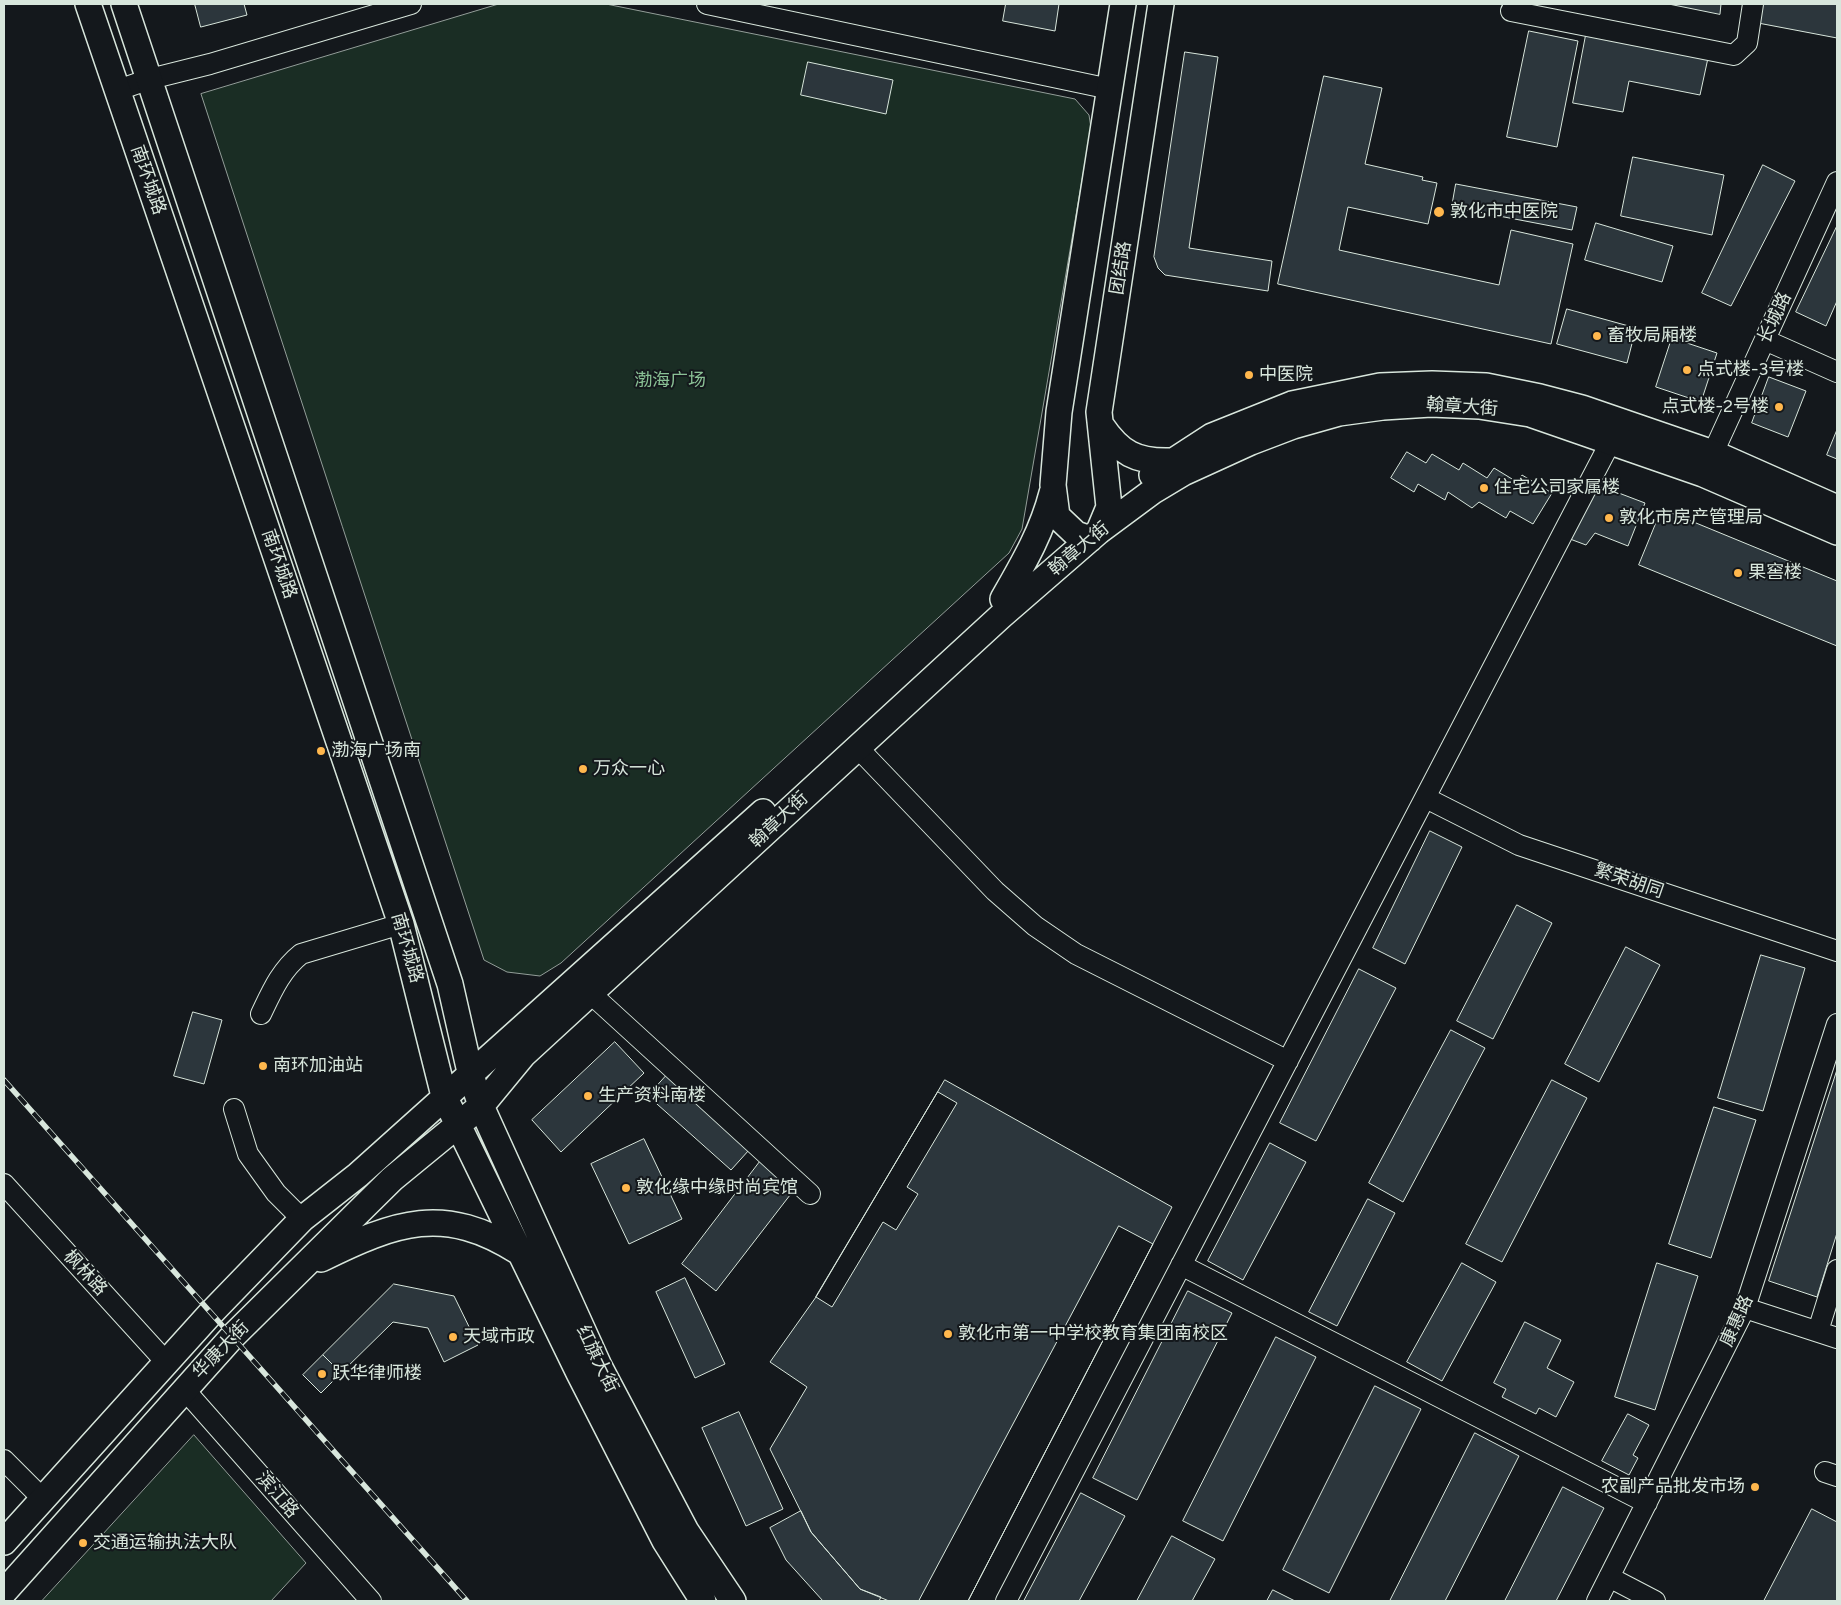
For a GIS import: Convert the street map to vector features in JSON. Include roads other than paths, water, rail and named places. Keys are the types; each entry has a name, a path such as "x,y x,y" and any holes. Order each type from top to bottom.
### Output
{"main road":[{"name":"南环城路","path":"88,4 402,924 444,1096 458,1127"},
{"name":"南环城路","path":"124,4 450,984 470,1072 481,1106"},
{"path":"1003,599 1033,546 1046,516 1053,486 1059,409 1123,4"},
{"name":"团结路","path":"1088,535 1108,507 1099,412 1161,4"},
{"name":"翰章大街","path":"1108,507 1170,461 1212,436 1292,404 1380,386 1432,384 1486,386 1582,408 1712,453 1837,508"},
{"name":"翰章大街","path":"444,1096 1003,599 1088,535 1153,491 1183,473 1251,442 1292,426 1339,413 1383,407 1431,404 1480,406 1530,414 1578,428 1610,442 1703,474 1837,532"},
{"path":"1101,425 1110,439 1126,452 1147,462 1170,461"},
{"path":"1053,486 1057,516 1088,535"},
{"name":"翰章大街","path":"458,1127 481,1106 523,1055 1088,535"},
{"name":"华康大街","path":"4,1542 166,1362 302,1219 358,1175 444,1096"},
{"name":"红旗大街","path":"481,1106 599,1366 686,1530 733,1601"},
{"name":"华康大街","path":"4,1592 233,1336 392,1179 458,1127"},
{"name":"红旗大街","path":"458,1127 665,1541 704,1601"},
{"path":"303,1268 388,1229 426,1222 462,1225 496,1236 519,1252"}],"street":[{"path":"118,90 150,79 210,64 411,4"},
{"path":"708,4 1110,88"},
{"path":"1510,11 1734,55 1747,43 1753,4"},
{"name":"长城路","path":"1712,453 1837,182"},
{"path":"1765,340 1837,372"},
{"path":"1006,1601 1610,442"},
{"path":"858,748 995,891 1035,926 1076,954 1288,1060"},
{"name":"繁荣胡同","path":"1426,798 1519,845 1837,951"},
{"path":"261,1014 278,979 291,962 302,954 402,924"},
{"path":"590,994 810,1194"},
{"name":"康惠路","path":"1596,1601 1745,1308 1837,1024"},
{"path":"234,1109 248,1154 276,1192 302,1219"},
{"name":"枫林路","path":"4,1184 166,1362"},
{"path":"1181,1265 1348,1352 1647,1503"},
{"path":"1818,1332 1837,1270"},
{"path":"1745,1308 1837,1338"},
{"name":"滨江路","path":"184,1389 371,1601"},
{"path":"4,1460 43,1499"},
{"path":"1609,1576 1655,1601"}],"railway":[{"path":"4,1080 467,1601"}],"place":[{"name":"敦化市中医院","path":"1439,212"},
{"name":"畜牧局厢楼","path":"1597,336"},
{"name":"点式楼-3号楼","path":"1687,370"},
{"name":"中医院","path":"1249,375"},
{"name":"点式楼-2号楼","path":"1779,407"},
{"name":"住宅公司家属楼","path":"1484,488"},
{"name":"敦化市房产管理局","path":"1609,518"},
{"name":"果窖楼","path":"1738,573"},
{"name":"渤海广场南","path":"321,751"},
{"name":"万众一心","path":"583,769"},
{"name":"南环加油站","path":"263,1066"},
{"name":"生产资料南楼","path":"588,1096"},
{"name":"敦化缘中缘时尚宾馆","path":"626,1188"},
{"name":"敦化市第一中学校教育集团南校区","path":"948,1334"},
{"name":"天域市政","path":"453,1337"},
{"name":"跃华律师楼","path":"322,1374"},
{"name":"农副产品批发市场","path":"1755,1487"},
{"name":"交通运输执法大队","path":"83,1543"}],"park label":[{"name":"渤海广场","path":"670,381"}]}
